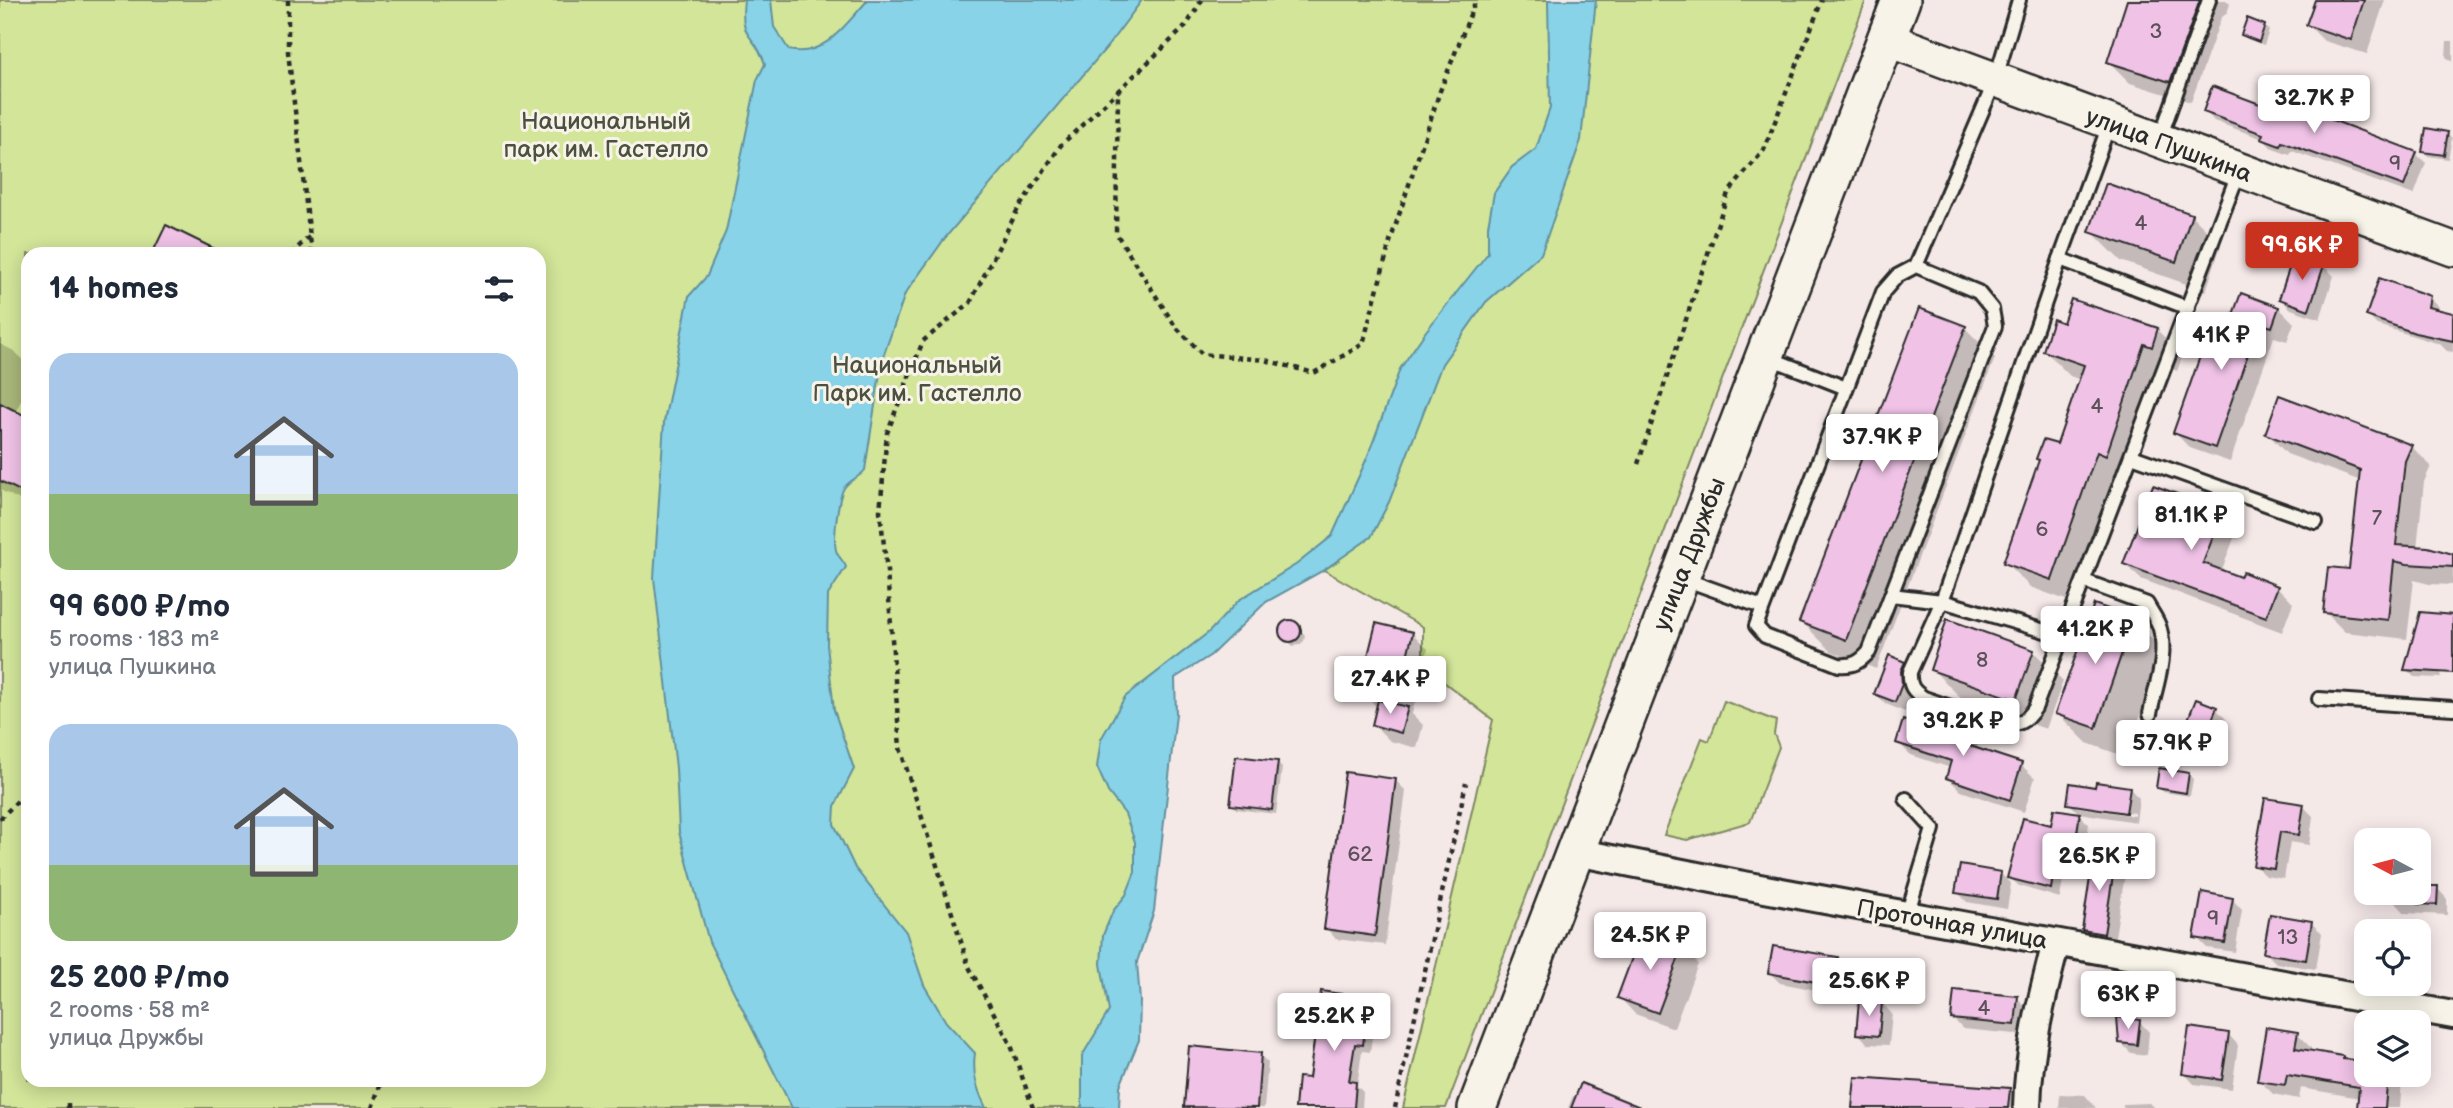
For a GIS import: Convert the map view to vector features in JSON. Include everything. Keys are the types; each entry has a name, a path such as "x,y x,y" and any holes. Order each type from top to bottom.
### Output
{"main road":[{"name":"улица Дружбы","path":"1477,1108 1901,0"}],"street":[{"name":"улица Пушкина","path":"1886,39 2453,249"},
{"name":"Проточная улица","path":"1576,852 2453,1015"},
{"path":"2026,1108 2040,1002 2056,943"}],"lane":[{"path":"1916,266 1978,292 1992,309 1995,326 1868,652 1860,662 1850,666 1839,665 1765,636 1756,626 1883,292 1897,276 1916,266 1995,81 2019,0"},
{"path":"2159,141 2209,0"},
{"path":"2110,123 1942,601 1910,673 1909,683 1915,692 1924,698 2000,724 2012,725 2027,720 2035,708 2189,308 2239,170"},
{"path":"2060,259 2189,308"},
{"path":"1763,355 1846,388"},
{"path":"2132,456 2316,522"},
{"path":"1680,577 1762,607"},
{"path":"2084,582 2147,604 2160,626 2162,656 2150,714"},
{"path":"1891,595 1942,601 2062,636"},
{"path":"2319,699 2453,708"},
{"path":"1906,799 1933,829 1907,915"}],"path":[{"path":"288,0 288,52 311,247"},
{"path":"1033,1108 1011,1045 969,967 900,748 880,510 887,433 923,341 970,303 1018,209 1061,145 1186,26 1202,0"},
{"path":"1118,91 1116,233 1175,326 1202,354 1265,360 1314,373 1363,344 1398,216 1440,91 1476,0"},
{"path":"1638,464 1728,193 1764,150 1822,0"},
{"path":"298,247 310,236"},
{"path":"1395,1108 1465,783"},
{"path":"0,819 21,797"},
{"path":"372,1108 380,1087"},
{"path":"68,1099 68,1108"}],"green space":[{"name":"Национальный Парк им. Гастелло","path":"0,0 1866,0 1446,1108 1403,1108 1493,720 1423,666 1423,627 1324,570 1339,560 1327,553 1164,668 1108,1108 0,1108"},
{"path":"1724,701 1776,721 1774,734 1779,747 1750,822 1687,840 1664,835 1702,738 1709,741"}],"water":[{"path":"744,0 771,0 774,27 789,50 802,51 813,49 834,37 868,0 1142,0 1107,47 945,238 905,294 882,360 865,470 844,488 836,520 836,548 846,567 828,595 827,645 834,710 854,769 835,806 834,824 855,868 906,932 924,985 946,1022 975,1053 976,1081 986,1108 792,1108 709,942 679,832 676,768 654,578 664,422 689,296 707,276 726,231 757,80 765,64 746,30"},
{"path":"1548,0 1596,0 1581,140 1541,254 1486,302 1442,364 1389,502 1371,537 1324,570 1266,602 1211,655 1175,678 1176,714 1154,911 1137,962 1139,1040 1120,1086 1119,1108 1082,1108 1082,1056 1109,1011 1101,964 1103,935 1113,911 1126,895 1135,872 1135,842 1125,814 1108,792 1097,767 1101,739 1125,697 1209,632 1239,600 1297,564 1332,536 1367,458 1400,369 1426,331 1488,253 1488,226 1494,193 1512,167 1536,149 1550,108"}],"building":[{"path":"2127,0 2200,0 2170,82 2107,62"},
{"path":"2315,0 2364,0 2351,40 2306,25"},
{"path":"2247,18 2265,25 2259,42 2241,35"},
{"path":"2212,86 2273,109 2277,96 2417,152 2404,186 2282,142 2280,146 2261,139 2263,134 2203,112"},
{"path":"2426,128 2448,132 2444,155 2422,152"},
{"path":"2106,183 2192,214 2176,262 2089,232"},
{"path":"166,225 211,247 155,247"},
{"path":"2294,254 2324,265 2309,310 2279,299"},
{"path":"2379,278 2430,296 2428,307 2453,313 2453,341 2415,333 2366,316"},
{"path":"2241,293 2279,307 2272,327 2259,323 2215,448 2173,433 2210,328 2226,333"},
{"path":"2071,299 2158,328 2152,347 2144,344 2106,456 2097,452 2052,580 2003,563 2039,460 2036,459 2043,440 2057,444 2084,365 2043,351 2053,319 2063,323"},
{"path":"1919,308 1966,326 1846,640 1799,622"},
{"path":"2279,395 2412,445 2405,461 2396,545 2428,547 2453,554 2453,567 2394,561 2388,620 2323,613 2328,567 2349,569 2360,470 2265,434"},
{"path":"0,403 21,414 21,492 0,481"},
{"path":"2153,485 2223,511 2203,563 2240,577 2243,572 2278,586 2266,617 2123,564"},
{"path":"2094,604 2134,618 2096,728 2055,714"},
{"path":"2420,612 2453,615 2453,673 2404,670"},
{"path":"1947,619 2034,650 2016,700 1930,670"},
{"path":"1290,620 1298,623 1301,631 1298,639 1290,642 1282,639 1279,631 1282,623"},
{"path":"1376,623 1413,632 1396,701 1359,692"},
{"path":"1889,655 1905,662 1901,671 1902,684 1895,702 1874,694"},
{"path":"2196,699 2217,707 2206,735 2185,727"},
{"path":"1378,700 1408,707 1401,733 1372,725"},
{"path":"1903,720 1934,730 1937,721 1965,730 1961,743 2022,763 2010,800 1946,778 1951,761 1896,743"},
{"path":"1236,756 1278,761 1272,810 1230,805"},
{"path":"2159,768 2189,773 2186,793 2156,788"},
{"path":"1345,772 1396,779 1375,936 1324,929"},
{"path":"2096,782 2130,787 2126,813 2067,804 2070,783 2095,787"},
{"path":"2265,798 2304,804 2299,835 2280,832 2274,869 2253,866"},
{"path":"2054,809 2080,813 2077,832 2103,839 2100,853 2058,846 2051,889 2007,878 2023,818 2051,825"},
{"path":"2094,852 2116,856 2104,934 2082,930"},
{"path":"1960,865 2001,872 1997,899 1955,893"},
{"path":"2431,886 2438,886 2437,905 2431,905"},
{"path":"2202,892 2233,898 2225,943 2194,938"},
{"path":"2270,914 2312,921 2306,960 2263,953"},
{"path":"1642,931 1683,946 1658,1013 1617,998"},
{"path":"1773,946 1838,957 1832,985 1768,973"},
{"path":"1875,966 1899,970 1895,995 1871,991"},
{"path":"1954,990 2018,996 2015,1025 1951,1019"},
{"path":"1321,991 1369,998 1363,1045 1355,1044 1349,1081 1356,1082 1354,1108 1295,1108 1298,1077 1309,1078"},
{"path":"1859,1000 1882,1002 1879,1036 1856,1034"},
{"path":"2117,1017 2140,1020 2137,1045 2119,1043"},
{"path":"2189,1027 2229,1033 2222,1080 2182,1074"},
{"path":"2266,1027 2298,1032 2295,1048 2354,1060 2354,1086 2287,1075 2285,1085 2257,1081"},
{"path":"1189,1046 1261,1053 1257,1108 1184,1107"},
{"path":"1855,1077 2010,1088 2008,1108 1852,1108"},
{"path":"1581,1083 1640,1107 1640,1108 1571,1108"},
{"path":"2359,1087 2387,1087 2385,1108 2357,1108"}],"park label":[{"name":"Национальный парк им. Гастелло","path":"606,135"}]}
